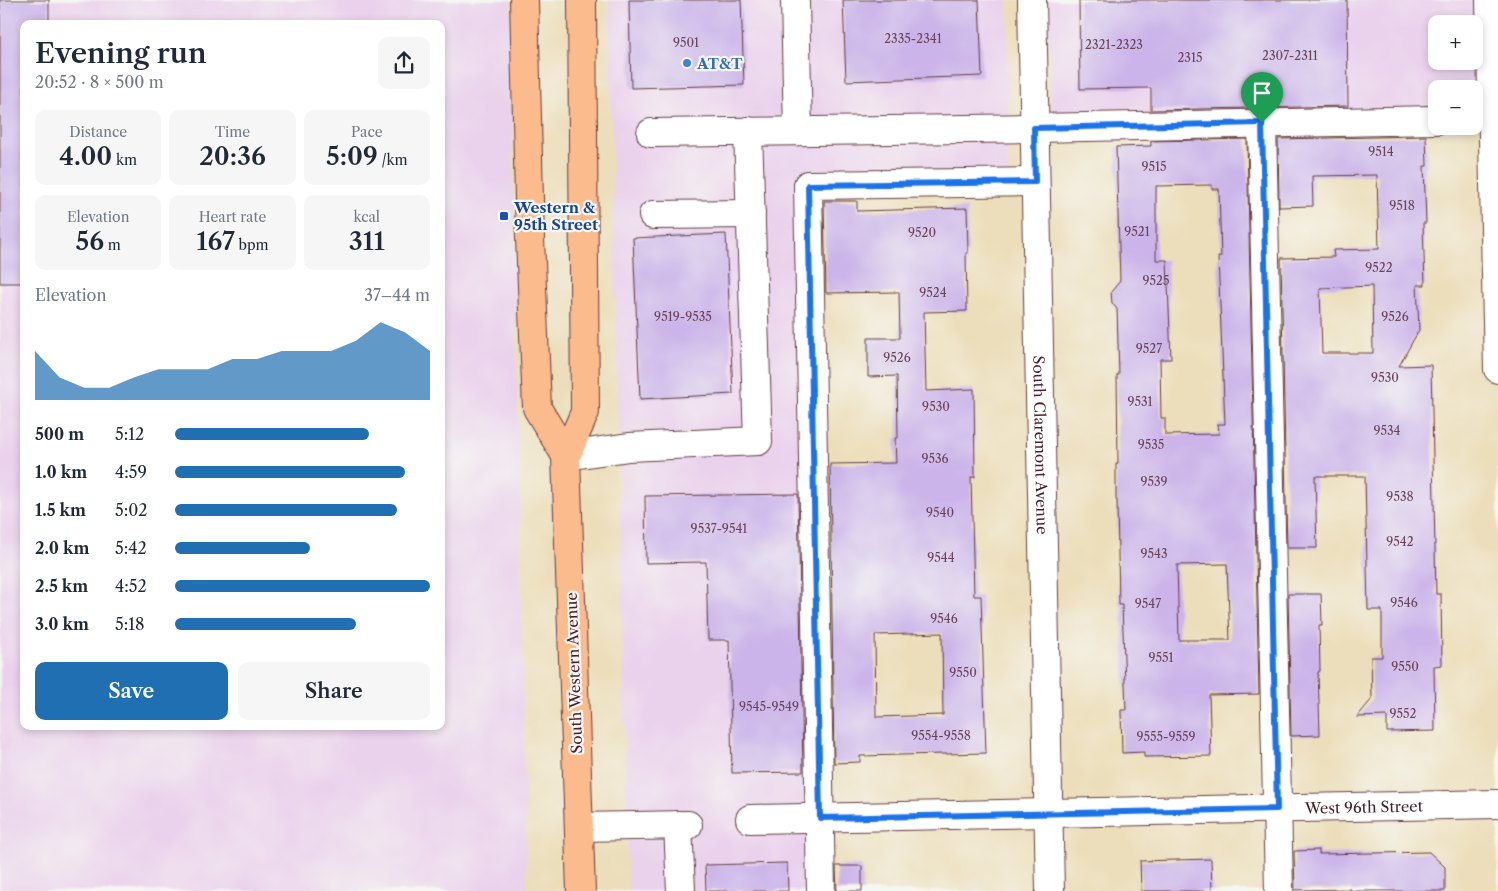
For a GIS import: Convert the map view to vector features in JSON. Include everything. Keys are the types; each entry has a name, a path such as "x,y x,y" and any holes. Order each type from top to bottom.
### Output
{"main road":[{"name":"South Western Avenue","path":"524,0 530,238 537,408 566,456"},
{"name":"South Western Avenue","path":"581,891 566,456 586,412 582,0"}],"street":[{"path":"795,0 798,131"},
{"name":"South Claremont Avenue","path":"1032,0 1050,891"},
{"path":"1490,0 1488,119 1498,369"},
{"path":"651,133 1428,120"},
{"path":"1262,123 1279,891"},
{"path":"566,456 628,447 758,441 748,131"},
{"path":"822,891 808,185 1035,182"},
{"path":"653,215 751,214"},
{"name":"West 96th Street","path":"750,819 1498,804"},
{"path":"579,827 683,825 681,891"}],"shaded area":[{"path":"0,0 510,0 527,891 0,891"},
{"path":"609,0 1008,0 1008,183 808,185 821,891 628,891"},
{"path":"1048,0 1498,0 1498,118 1483,119 1483,80 1428,80 1428,120 1051,128"}],"building":[{"path":"0,0 49,0 49,20 20,20 20,283 0,283"},
{"path":"629,0 741,0 744,85 631,88"},
{"path":"843,0 979,0 982,76 846,81"},
{"path":"1079,0 1347,0 1348,106 1151,110 1151,88 1080,89"},
{"path":"1426,136 1427,166 1424,166 1426,223 1423,223 1425,285 1417,285 1419,330 1399,366 1431,365 1436,594 1441,594 1442,665 1434,666 1435,731 1387,732 1387,716 1357,717 1372,699 1371,657 1382,657 1382,610 1368,610 1365,476 1315,476 1317,548 1287,548 1281,258 1334,257 1333,250 1379,249 1377,175 1312,176 1313,206 1279,207 1278,139","holes":["1372,286 1373,353 1322,353 1320,288"]},
{"path":"1247,139 1259,694 1209,695 1211,756 1144,757 1144,752 1122,753 1121,710 1126,710 1122,605 1119,605 1116,500 1116,464 1118,464 1117,375 1119,375 1117,309 1112,303 1111,292 1120,281 1116,147 1151,146 1151,141","holes":["1212,185 1212,189 1219,189 1221,257 1218,257 1225,424 1218,424 1219,434 1165,435 1165,418 1161,418 1160,359 1171,359 1167,260 1156,260 1156,186","1227,564 1230,640 1179,640 1177,565"]},
{"path":"824,201 857,201 857,211 967,208 967,311 924,312 926,391 974,389 975,477 971,477 974,596 981,596 986,753 860,756 860,762 834,763 830,464 896,463 895,438 898,438 897,376 868,377 868,338 900,338 899,292 826,293","holes":["942,633 943,715 876,717 875,635"]},
{"path":"726,234 733,394 640,399 633,238"},
{"path":"798,494 803,772 732,773 729,640 708,640 706,562 646,563 645,496"},
{"path":"1288,594 1321,594 1322,625 1319,625 1320,671 1318,672 1320,735 1291,736"},
{"path":"1319,850 1319,854 1429,852 1445,867 1445,891 1295,890 1294,851"},
{"path":"1211,859 1212,891 1141,891 1140,861"},
{"path":"787,863 788,891 706,891 705,865"},
{"path":"836,866 862,866 862,891 837,891"}],"place":[{"name":"AT&T","path":"687,63"},
{"name":"Western & 95th Street","path":"504,216"}],"route":[{"path":"1262,123 1277,809 820,818 808,185 1035,182 1034,128 1262,123"}]}
